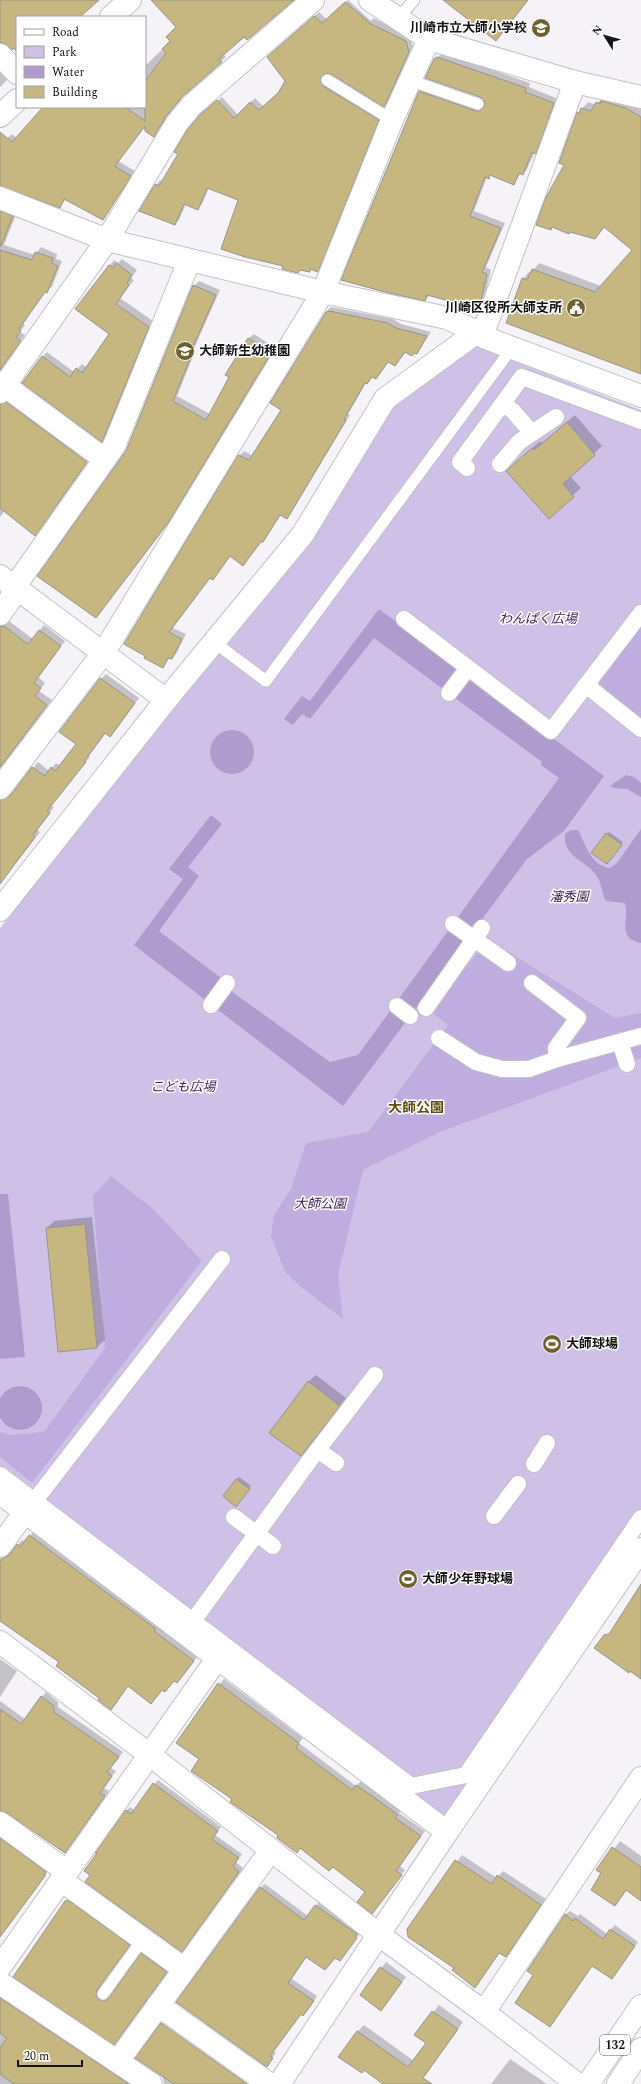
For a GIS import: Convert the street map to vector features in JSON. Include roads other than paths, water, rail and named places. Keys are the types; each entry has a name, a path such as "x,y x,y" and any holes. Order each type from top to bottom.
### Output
{"main road":[{"path":"112,16 130,0"},
{"path":"104,460 2,389 106,240 177,123 192,105 313,0"},
{"path":"370,0 397,20 428,39 575,82 641,97"},
{"path":"0,788 104,652 323,292 392,120 428,39"},
{"path":"0,55 16,72"},
{"path":"3,899 303,534 384,399 479,334 575,82"},
{"path":"0,116 16,101"},
{"path":"0,198 106,240 323,292 447,318 512,348 641,396"},
{"path":"0,614 10,600 7,581 114,446 189,261"},
{"path":"7,581 104,652 166,700"},
{"path":"0,1493 30,1506 217,1659 447,1832"},
{"path":"0,1546 30,1506"},
{"path":"279,2084 447,1832 640,1554"},
{"path":"0,1642 150,1755 379,1935 484,2012 577,2084"},
{"path":"3,1955 64,1876 217,1659"},
{"path":"484,2012 641,1778"},
{"path":"0,1823 143,1939 184,1968"},
{"path":"118,2061 184,1968 272,1850"},
{"path":"0,1983 151,2084"},
{"path":"158,2005 269,2084"},
{"name":"132","path":"588,2084 641,2006"},
{"name":"132","path":"618,2084 641,2049"}],"street":[{"path":"467,468 460,462 522,377 641,421"},
{"path":"503,404 513,411 532,433"},
{"path":"500,464 519,442 556,417"},
{"path":"404,619 551,731 641,613"},
{"path":"449,693 468,668"},
{"path":"586,685 641,729"},
{"path":"453,924 477,934 508,963"},
{"path":"426,1008 477,934"},
{"path":"211,1005 227,983"},
{"path":"532,983 578,1018 556,1048 557,1059"},
{"path":"397,1006 410,1016"},
{"path":"439,1038 476,1062 502,1069 529,1069 557,1059 641,1036"},
{"path":"620,1042 626,1064"},
{"path":"30,1506 222,1259"},
{"path":"193,1621 318,1450 375,1375"},
{"path":"534,1464 546,1444"},
{"path":"318,1450 336,1463"},
{"path":"0,1474 30,1506 193,1621 411,1786 466,1775 641,1518"},
{"path":"494,1516 518,1484"},
{"path":"234,1517 273,1546"}],"lane":[{"path":"397,20 414,0"},
{"path":"327,80 392,120"},
{"path":"409,80 478,104"},
{"path":"214,642 266,681 512,348"},
{"path":"103,1994 143,1939"}],"water":[{"path":"379,609 604,776 564,831 527,859 343,1106 134,945 183,879 169,869 211,815 222,824 188,867 199,876 159,931 229,984 228,989 330,1062 358,1055 559,778 541,765 542,762 374,638 310,719 302,714 293,725 284,719 302,696 310,701"},
{"path":"228,730 236,730 241,731 248,736 253,743 253,761 248,768 241,773 228,774 220,771 213,764 210,756 210,748 213,740 220,733"},
{"path":"626,775 634,777 641,783 641,797 627,789 614,788 610,786"},
{"path":"641,829 641,943 633,941 626,933 625,903 606,901 599,880 595,874 590,868 572,855 568,849 565,842 565,834 571,830 578,830 593,859 603,866 610,868 617,863"},
{"path":"0,1194 8,1194 25,1357 0,1359"},
{"path":"16,1386 24,1386 36,1392 42,1404 42,1412 36,1424 24,1430 16,1430 4,1424 -1,1414 -1,1402 4,1392"}],"place":[{"name":"川崎市立大師小学校","path":"541,28"},
{"name":"川崎区役所大師支所","path":"576,308"},
{"name":"大師新生幼稚園","path":"185,351"},
{"name":"大師球場","path":"552,1344"},
{"name":"大師少年野球場","path":"408,1579"}],"district":[{"name":"大師公園","path":"416,1107"}],"park label":[{"name":"わんぱく広場","path":"538,619"},
{"name":"瀋秀園","path":"569,897"},
{"name":"こども広場","path":"183,1087"}]}
